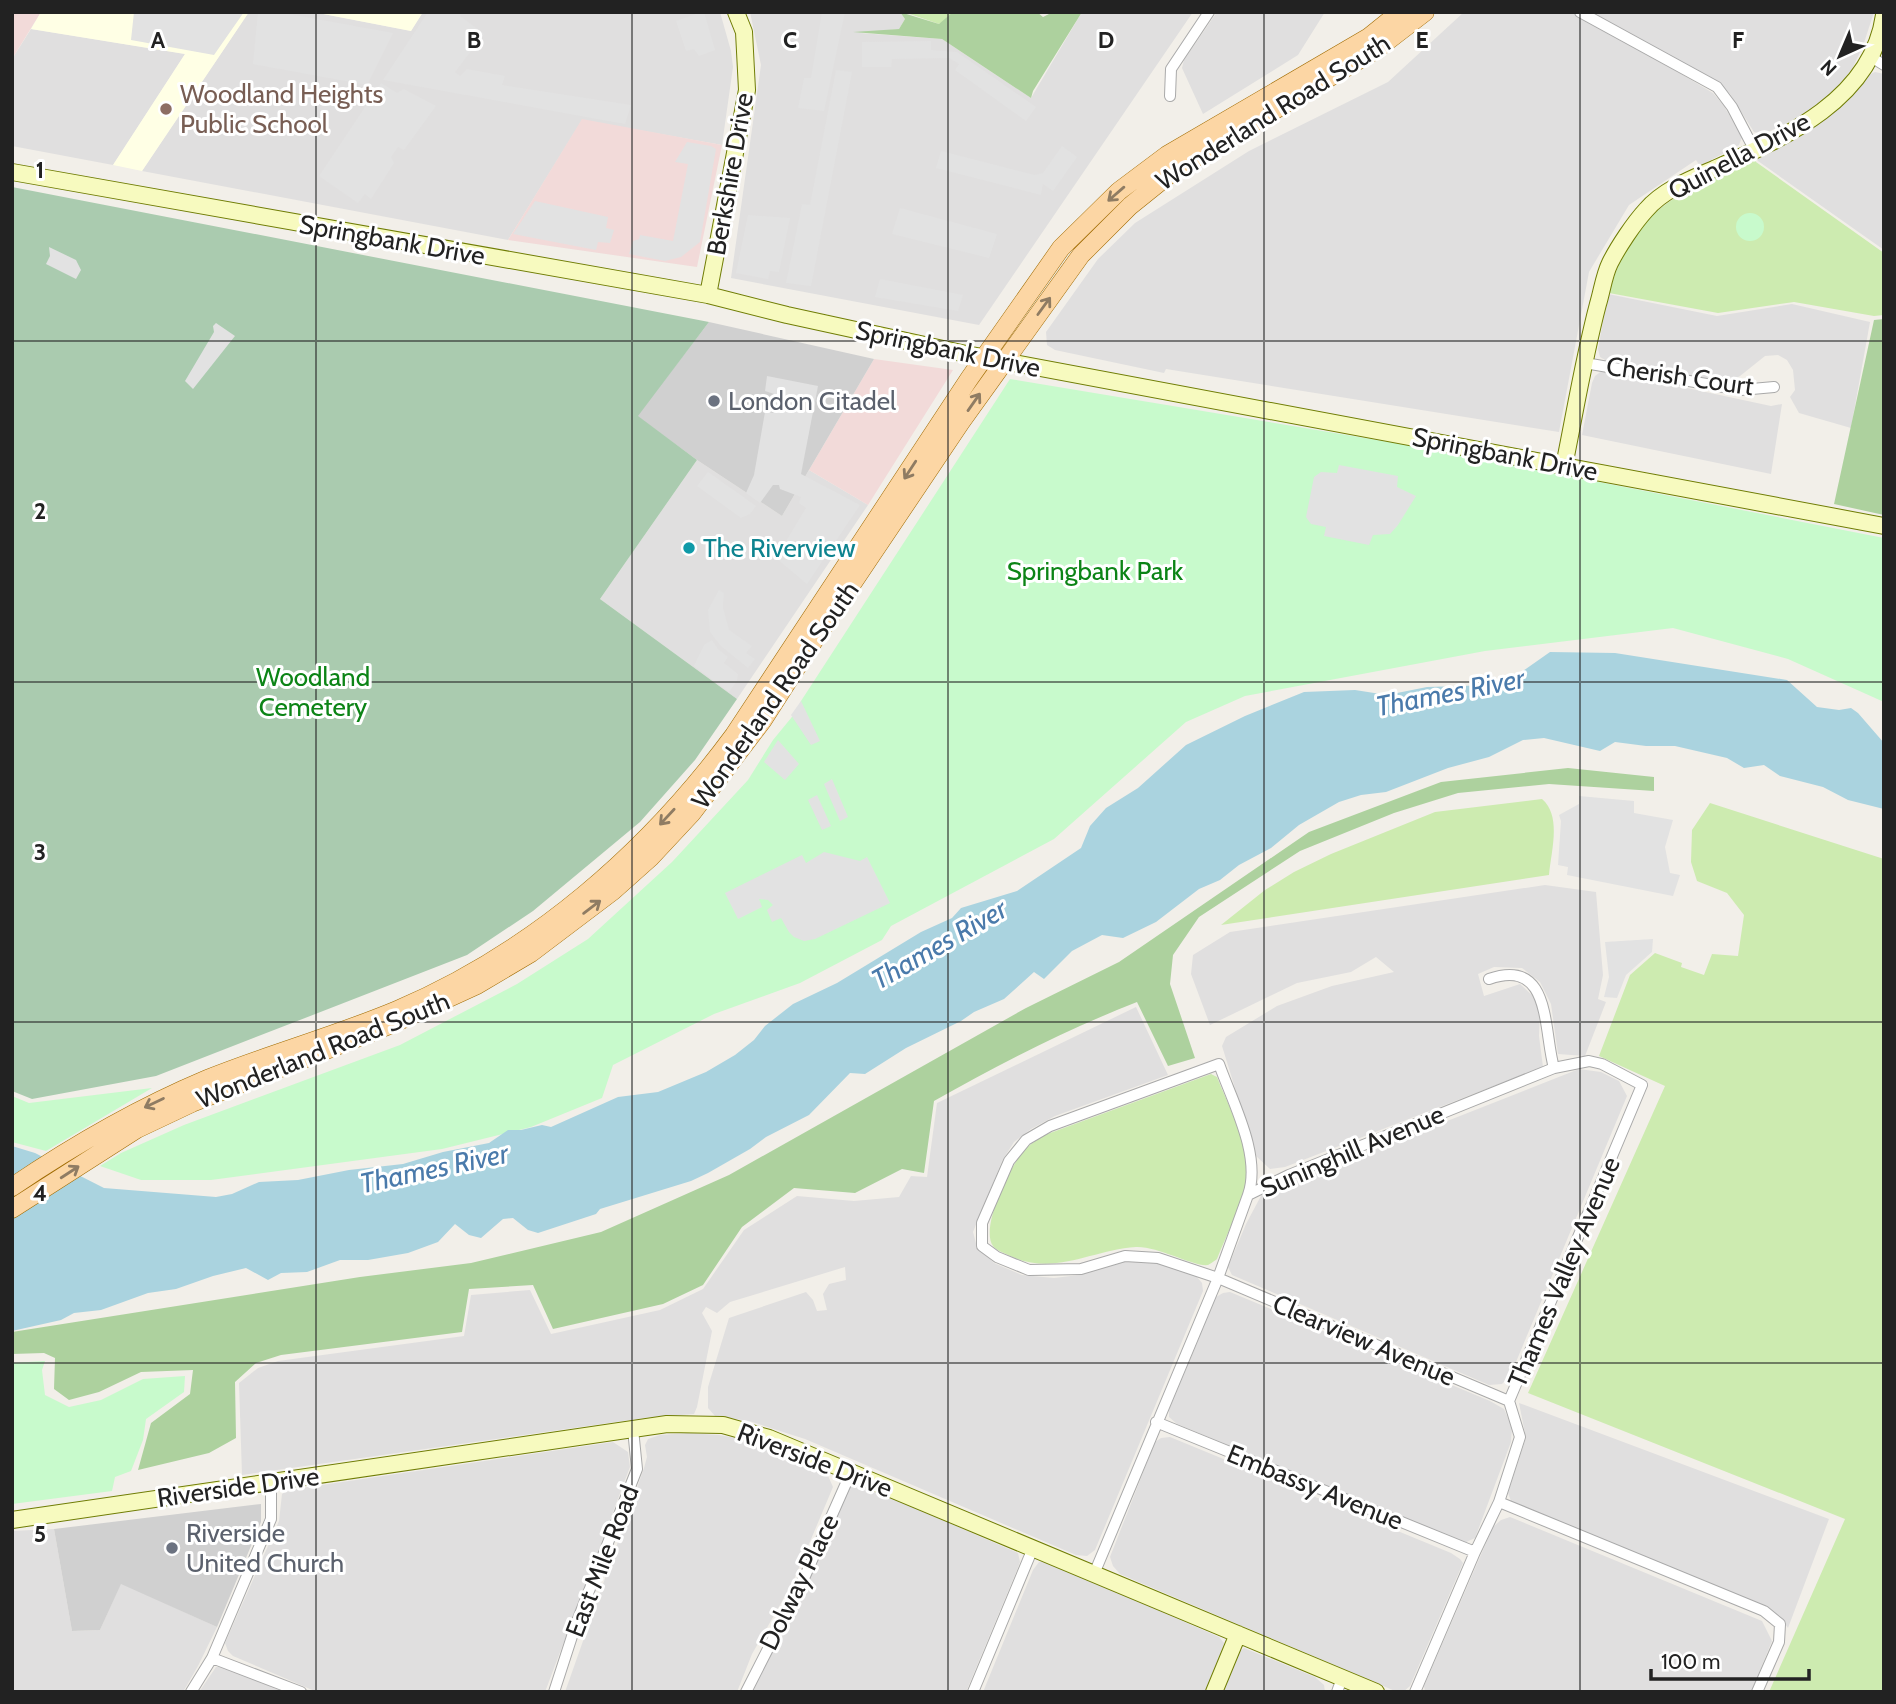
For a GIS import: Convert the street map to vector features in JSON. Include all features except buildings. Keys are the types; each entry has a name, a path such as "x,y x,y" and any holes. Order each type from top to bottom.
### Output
{"main road":[{"name":"Berkshire Drive","path":"708,295 747,90 744,32 736,12"},
{"name":"Wonderland Road South","path":"133,1122 208,1079 396,1010 450,984 513,947 556,917 618,867 693,788 734,735 984,357 1060,248 1119,191 1179,147 1345,52 1369,37 1399,12"},
{"name":"Wonderland Road South","path":"133,1122 192,1103 390,1025 451,998 531,953 613,891 650,858 692,813 763,720 1004,361 1081,255 1130,206 1176,169 1377,49 1425,12"},
{"name":"Quinella Drive","path":"1564,466 1609,264 1647,208 1677,186 1755,151 1822,112 1840,98 1877,61 1884,15"},
{"name":"Springbank Drive","path":"12,172 708,295 787,315 1004,361 1884,526"},
{"path":"12,1187 84,1141 133,1122"},
{"path":"12,1209 133,1122"},
{"name":"Riverside Drive","path":"12,1520 667,1424 723,1426 769,1438 1238,1634 1340,1685 1376,1692"},
{"path":"1214,1692 1238,1634"}],"street":[{"path":"1170,96 1171,69 1209,12"},
{"path":"1580,12 1717,87 1732,107 1755,151"},
{"name":"Cherish Court","path":"1585,363 1741,390 1774,387"},
{"path":"1489,979 1503,974 1528,981 1538,990 1546,1015 1549,1049 1554,1068"},
{"name":"Suninghill Avenue","path":"1094,1574 1218,1278 1248,1195 1289,1175 1554,1068 1589,1061 1602,1064 1642,1085"},
{"name":"Clearview Avenue","path":"1248,1195 1253,1170 1250,1149 1219,1064 1050,1126 1026,1140 1009,1161 982,1223 982,1246 997,1257 1029,1270 1081,1269 1125,1256 1158,1258 1218,1278 1510,1401"},
{"name":"Thames Valley Avenue","path":"1415,1692 1499,1502 1520,1437 1510,1401 1642,1085"},
{"name":"Embassy Avenue","path":"1156,1422 1475,1552"},
{"name":"East Mile Road","path":"554,1692 576,1624 637,1469 633,1429"},
{"name":"Dolway Place","path":"746,1692 804,1576 851,1472"},
{"path":"191,1692 212,1658 271,1520 271,1482"},
{"path":"1499,1502 1764,1611 1780,1624 1779,1642 1757,1692"},
{"path":"973,1692 1033,1548"},
{"path":"212,1658 302,1692"}],"shaded area":[{"path":"12,12 41,12 12,59"},
{"name":"Woodland Heights Public School","path":"41,12 249,12 142,171 113,165 185,54 31,29"},
{"path":"134,12 244,12 214,55 131,40"},
{"path":"249,12 313,12 411,31 423,12 720,12 733,67 722,145 582,120 508,240 142,171"},
{"path":"258,12 278,12 393,33 367,85 253,64"},
{"name":"Woodland Heights Public School","path":"313,12 423,12 411,31"},
{"path":"428,12 461,12 460,16 484,34 455,72 460,76 467,69 505,76 502,85 631,105 625,124 383,80"},
{"path":"696,12 704,12 715,50 699,56 694,49 686,51 676,21"},
{"path":"750,12 900,12 905,19 899,29 860,33 942,39 1031,98 1082,12 1193,12 979,325 731,278 761,65"},
{"path":"822,12 845,12 824,111 798,108 804,78 811,78"},
{"path":"1217,12 1325,12 1298,55 1203,114 1182,68 1184,60"},
{"path":"1464,12 1874,12 1852,69 1834,91 1805,114 1764,134 1754,132 1730,94 1719,83 1623,30 1619,37 1713,93 1742,137 1739,145 1700,166 1696,160 1629,205 1589,272 1559,432 1166,369 1164,373 1055,350 1047,345 1046,332 1098,259 1135,223 1249,151 1388,82"},
{"path":"31,29 185,54 113,165 12,146 12,59"},
{"path":"931,41 931,50 957,52 1036,107 1026,121 955,70 959,64 949,58 892,59 891,67 862,67 862,42"},
{"path":"836,70 852,72 811,286 786,283 802,204 810,205"},
{"path":"1875,72 1884,74 1884,250 1758,161 1755,156"},
{"path":"381,83 397,93 404,89 436,106 404,150 398,147 391,157 394,163 371,199 365,194 358,203 319,176"},
{"path":"582,119 722,145 697,267 508,240"},
{"path":"687,142 716,149 700,242 681,257 665,261 629,254 633,241 639,239 640,235 673,241 688,164 675,162"},
{"path":"1062,146 1077,157 1053,191 1043,184 1041,195 936,168 941,151 1035,175 1043,173"},
{"path":"535,201 608,217 606,228 614,230 610,243 598,242 596,250 513,234"},
{"path":"900,208 997,234 989,258 892,234"},
{"path":"748,215 790,218 779,272 770,271 768,279 736,273"},
{"path":"49,247 76,260 81,270 76,279 46,264 50,256"},
{"path":"880,279 963,295 958,311 875,297"},
{"path":"1608,294 1717,316 1792,304 1870,322 1851,428 1799,413 1790,397 1795,390 1793,370 1787,360 1778,355 1765,356 1728,382 1605,360 1600,357 1598,349"},
{"path":"709,322 874,359 782,516 697,460 637,416"},
{"path":"216,323 235,336 193,389 185,381 214,332 213,326"},
{"path":"874,359 953,370 868,505 809,470"},
{"path":"1603,370 1771,406 1782,404 1771,474 1582,435 1592,383 1595,376"},
{"path":"767,376 818,386 801,474 860,505 807,584 776,558 806,508 799,503 801,497 780,489 779,485 773,485 760,503 746,493 754,475 765,412 774,413 774,394 765,391"},
{"path":"697,460 782,516 809,470 868,505 737,699 600,599"},
{"path":"1339,465 1398,476 1397,487 1416,496 1390,534 1373,535 1369,545 1324,536 1326,527 1311,524 1306,517 1314,477 1321,472 1337,473"},
{"path":"708,472 756,506 750,514 741,518 697,486"},
{"path":"719,590 724,593 723,608 729,630 752,646 746,653 755,659 748,668 721,646 710,632 708,610"},
{"path":"712,640 728,657 724,663 738,674 737,681 729,692 694,666 704,645"},
{"path":"801,701 820,741 811,745 791,715"},
{"path":"778,740 799,764 785,780 764,762"},
{"path":"832,779 848,817 840,821 824,784"},
{"path":"817,795 831,826 822,830 808,800"},
{"path":"1579,796 1634,801 1634,813 1673,820 1665,847 1670,873 1680,875 1673,896 1567,875 1568,867 1558,865 1561,821 1559,815 1579,804"},
{"path":"824,852 860,861 867,857 890,903 815,939 804,941 789,932 781,918 772,922 767,910 773,905 768,900 759,899 762,907 738,919 725,893 802,855 806,863"},
{"path":"1545,885 1596,892 1603,975 1598,999 1606,1002 1585,1056 1558,1054 1551,1004 1540,982 1522,968 1494,967 1478,974 1484,996 1520,984 1535,998 1540,1010 1539,1036 1543,1067 1285,1167 1270,1169 1256,1156 1222,1046 1226,1037 1277,1006 1332,986 1394,972 1376,957 1351,972 1297,983 1210,1025 1191,974 1193,955 1230,932"},
{"path":"1653,939 1652,952 1626,975 1617,998 1604,997 1609,977 1605,942"},
{"path":"1136,1007 1168,1075 1055,1116 1014,1142 1002,1161 973,1232 977,1247 994,1263 1022,1275 1054,1278 1079,1275 1125,1261 1153,1262 1181,1270 1197,1277 1202,1283 1203,1291 1095,1550 1087,1556 1076,1555 805,1439 749,1421 715,1416 708,1408 708,1387 729,1318 806,1292 817,1311 827,1310 823,1294 829,1284 846,1280 845,1267 730,1302 717,1313 706,1307 702,1313 712,1331 694,1414 644,1418 242,1475 239,1383 258,1368 278,1361 464,1336 471,1295 530,1290 551,1334 660,1310 703,1289 744,1230 797,1196 854,1201 899,1197 911,1176 927,1177 937,1103"},
{"path":"1579,1069 1601,1072 1619,1081 1627,1096 1511,1374 1502,1384 1489,1385 1232,1275 1228,1267 1262,1194"},
{"path":"1230,1292 1504,1409 1512,1427 1511,1442 1475,1538 1464,1543 1177,1424 1169,1417 1169,1410 1216,1297"},
{"path":"1519,1403 1829,1519 1788,1628 1783,1621 1511,1501 1508,1493 1526,1438"},
{"path":"688,1433 746,1440 825,1469 833,1487 793,1582 752,1654 737,1692 565,1692 644,1468 647,1457 645,1445 648,1439 660,1435"},
{"path":"1170,1437 1460,1559 1463,1563 1410,1686 1403,1692 1395,1691 1120,1574 1110,1557 1155,1442"},
{"path":"613,1442 628,1452 630,1467 545,1692 317,1692 233,1656 228,1651 225,1643 279,1521 282,1494 288,1490"},
{"path":"857,1483 1018,1553 1020,1562 966,1692 753,1692 829,1537 847,1492"},
{"path":"261,1504 261,1522 217,1627 121,1584 100,1630 72,1631 54,1529"},
{"path":"1510,1517 1762,1621 1772,1641 1751,1692 1425,1692 1424,1686 1493,1527"},
{"path":"54,1529 72,1631 100,1630 121,1583 217,1627 183,1692 12,1692 12,1531"},
{"path":"1045,1561 1219,1637 1224,1643 1222,1654 1207,1692 983,1692 1033,1570 1039,1562"},
{"path":"1244,1648 1315,1677 1324,1685 1325,1692 1221,1692 1238,1653"},
{"path":"216,1667 225,1667 284,1692 199,1692"}],"green space":[{"path":"900,12 939,24 953,12 1037,12 1043,17 1053,12 1082,12 1031,98 942,39 853,32 899,29 905,19"},
{"path":"904,12 953,12 947,20 939,24"},
{"path":"1753,157 1756,162 1884,253 1884,315 1874,316 1794,302 1718,313 1609,293 1619,264 1631,241 1646,222 1682,193"},
{"name":"Woodland Cemetery","path":"12,187 709,322 638,416 697,460 600,599 737,699 695,760 640,822 533,911 467,955 156,1076 32,1099 12,1091"},
{"path":"1750,213 1760,217 1764,227 1760,237 1750,241 1740,237 1736,227 1740,217"},
{"path":"1884,319 1884,515 1834,504 1874,320"},
{"name":"Springbank Park","path":"1010,379 1431,449 1884,538 1884,702 1788,659 1673,628 1485,651 1245,696 1186,722 1054,839 891,926 882,940 800,983 714,1014 613,1065 602,1098 531,1127 442,1149 211,1180 141,1180 100,1166 121,1153 184,1125 400,1045 517,984 588,939 672,862 748,780 773,740 796,712"},
{"path":"1568,768 1654,777 1654,791 1549,784 1458,793 1394,813 1300,851 1199,917 1173,955 1170,984 1195,1058 1168,1066 1137,1002 1060,1035 934,1101 924,1173 902,1169 855,1193 794,1188 742,1227 703,1285 663,1304 553,1329 533,1285 469,1289 462,1332 281,1355 256,1363 235,1382 236,1438 209,1453 138,1470 151,1423 190,1394 193,1370 141,1372 99,1392 69,1400 54,1389 55,1358 44,1353 12,1354 12,1332 360,1277 471,1263 601,1232 729,1175 1026,1008 1119,962 1309,832 1441,782"},
{"path":"1542,799 1548,806 1554,824 1549,875 1221,925 1265,890 1294,872 1435,812"},
{"path":"1710,803 1884,859 1884,1692 1769,1692 1845,1519 1528,1393 1665,1086 1599,1056 1630,975 1655,953 1682,963 1681,967 1704,975 1712,954 1738,956 1744,915 1727,893 1697,881 1691,862 1692,830"},
{"path":"1211,1074 1217,1077 1235,1121 1247,1166 1245,1188 1216,1260 1202,1265 1155,1250 1136,1247 1071,1261 1040,1263 1023,1261 993,1246 990,1226 998,1199 1016,1161 1029,1146 1042,1136"},
{"path":"152,1088 46,1151 12,1142 12,1096 29,1103"},
{"path":"45,1361 42,1370 45,1395 69,1407 101,1400 143,1379 185,1376 184,1392 146,1419 143,1440 131,1471 115,1477 112,1491 12,1504 12,1363"}],"water":[{"name":"Thames River","path":"1550,652 1615,653 1787,680 1817,707 1839,710 1851,708 1884,743 1884,809 1848,800 1823,787 1780,776 1764,765 1744,768 1727,758 1675,746 1615,742 1600,751 1544,738 1523,740 1489,757 1448,768 1386,792 1361,795 1339,802 1299,825 1271,848 1239,865 1220,880 1199,889 1156,922 1123,938 1102,935 1072,951 1044,979 1034,972 1004,999 906,1048 865,1074 850,1073 809,1115 691,1181 600,1209 596,1214 538,1233 528,1230 513,1218 503,1219 481,1238 469,1235 455,1224 438,1242 408,1253 368,1260 340,1260 307,1272 281,1273 268,1280 246,1268 176,1289 148,1293 101,1310 74,1313 61,1320 12,1331 12,1146 35,1153 104,1188 216,1197 232,1194 259,1182 298,1180 349,1170 403,1164 443,1152 489,1143 508,1130 542,1125 551,1127 618,1097 658,1092 706,1072 735,1055 793,1004 837,983 921,932 952,918 961,908 1017,891 1081,848 1090,826 1106,808 1138,788 1186,745 1245,716 1304,692 1355,690 1387,695 1427,687 1493,685 1520,673"}],"place":[{"name":"Woodland Heights Public School","path":"166,109"},
{"name":"London Citadel","path":"714,401"},
{"name":"The Riverview","path":"689,548"},
{"name":"Riverside United Church","path":"172,1548"}]}
